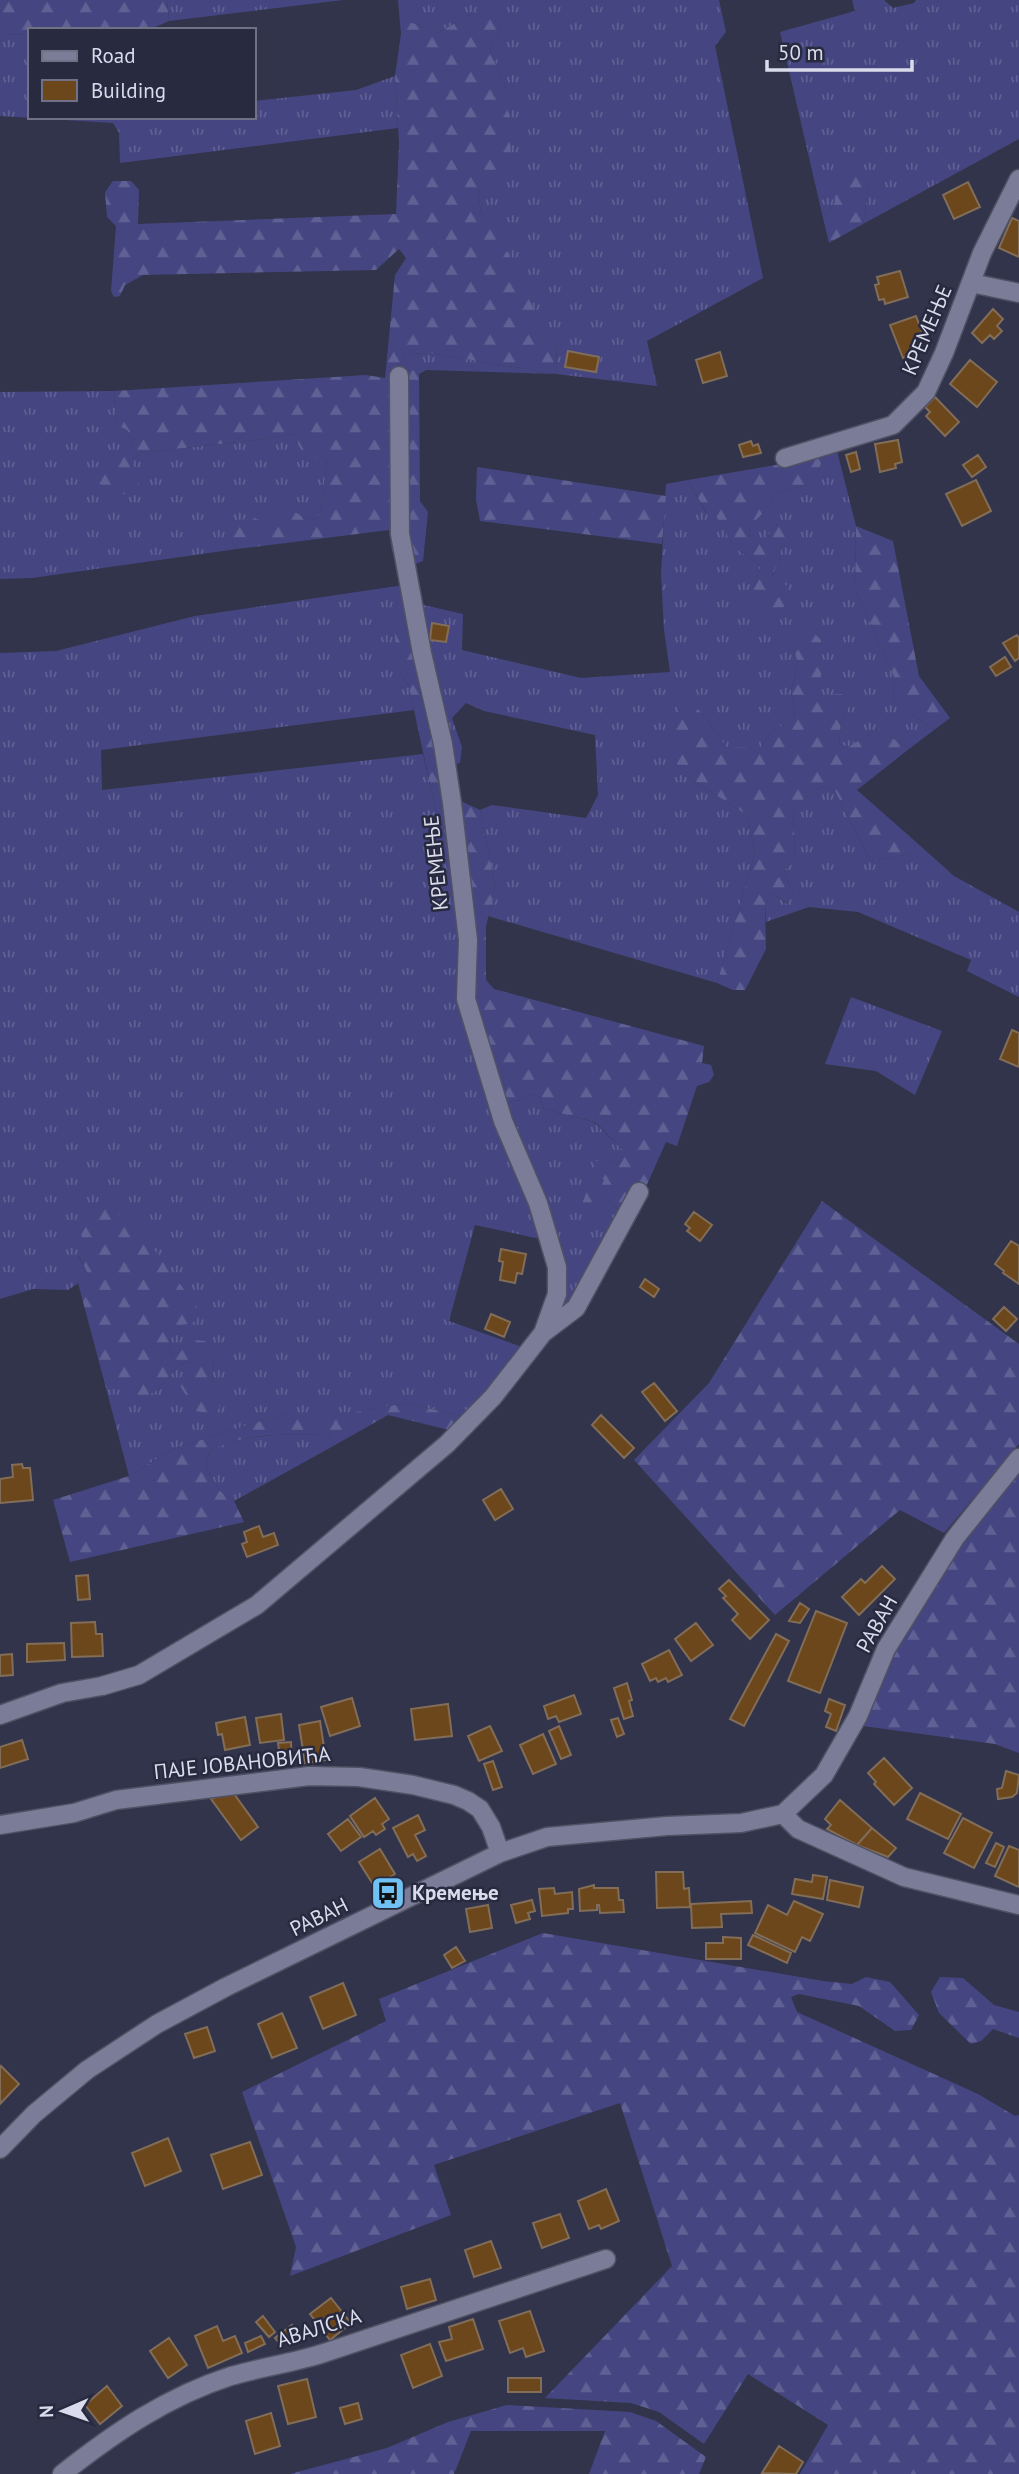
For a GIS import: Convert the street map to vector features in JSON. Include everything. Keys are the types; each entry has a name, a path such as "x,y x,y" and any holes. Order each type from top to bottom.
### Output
{"street":[{"name":"КРЕМЕЊЕ","path":"785,458 893,425 926,392 982,253 1019,179"},
{"path":"971,283 1019,293"},
{"name":"КРЕМЕЊЕ","path":"399,376 400,534 422,653 443,744 452,803 468,940 467,999 503,1121 538,1203 557,1267 558,1294 543,1333"},
{"name":"КРЕМЕЊЕ","path":"0,1715 62,1693 102,1686 139,1675 257,1605 446,1444 493,1397 543,1333 576,1308 639,1192"},
{"name":"РАВАН","path":"0,2149 34,2114 87,2070 158,2024 226,1987 500,1853 547,1837 667,1826 741,1823 783,1814 824,1775 858,1716 886,1650 955,1538 1019,1458"},
{"name":"ПАЈЕ ЈОВАНОВИЋА","path":"0,1825 74,1813 116,1800 295,1777 359,1776 413,1785 468,1801 480,1809 491,1827 500,1853"},
{"path":"783,1814 798,1829 904,1877 1019,1905"},
{"name":"АВАЛСКА","path":"62,2474 112,2434 160,2406 197,2389 231,2376 309,2358 606,2259"}],"green space":[{"path":"0,0 167,0 169,21 153,28 28,28 28,34 0,35"},
{"path":"167,0 343,0 169,21"},
{"path":"398,0 719,0 726,32 715,46 763,278 647,341 657,386 556,374 557,338 534,337 493,223 481,213 478,187 506,88 490,50 502,27 479,9 438,33 413,23 400,23"},
{"path":"852,0 884,0 893,8 914,3 916,0 1019,0 1019,139 863,224 869,183 835,175 835,202 823,218 780,32 855,11"},
{"path":"494,7 502,27 490,50 506,88 511,153 493,180 478,187 481,213 493,223 534,308 534,337 557,337 556,374 429,353 406,354 396,371 413,370 419,374 420,501 428,512 423,561 415,564 392,551 389,530 237,549 230,538 235,523 251,516 267,524 280,509 297,513 306,519 318,518 327,460 304,455 298,444 298,435 288,434 266,439 139,453 132,463 140,474 138,487 122,495 96,482 93,471 109,456 123,456 134,444 127,430 116,425 114,391 366,375 385,378 395,275 406,258 399,249 376,270 143,275 125,285 120,296 114,297 111,291 116,226 107,217 105,192 113,181 131,181 139,190 138,224 396,214 399,143 395,76 400,23 413,23 438,33 479,9"},
{"path":"28,34 28,118 0,116 0,35"},
{"path":"395,76 398,128 120,163 119,133 113,123 48,119 256,119 256,101 356,90"},
{"path":"849,169 869,183 863,224 829,243 823,218 835,202 835,175"},
{"path":"429,353 556,374 426,370 419,374 413,370 396,371 406,354"},
{"path":"114,391 116,425 127,430 134,444 123,457 132,463 139,453 266,439 288,434 298,435 327,459 318,518 306,519 297,513 230,538 237,549 32,578 0,579 0,392"},
{"path":"836,447 856,526 855,589 895,679 894,701 934,730 909,749 879,729 848,747 839,744 841,723 850,704 821,696 821,640 793,645 798,664 791,691 795,716 766,737 761,747 726,747 702,713 683,774 747,815 755,853 717,983 488,916 495,885 480,810 492,805 586,818 598,795 595,735 484,711 466,703 452,718 462,747 460,763 451,765 419,604 463,614 462,650 581,678 670,672 664,630 661,574 666,484 688,480 706,513 715,513 734,547 761,566 753,587 778,581 772,577 779,561 781,547 793,538 778,524 760,544 751,539 749,527 765,511 776,493 814,483 826,450"},
{"path":"826,450 814,483 776,493 765,511 749,527 751,539 760,543 778,524 795,527 794,538 781,547 779,561 772,576 787,586 785,606 771,615 754,607 753,587 761,566 734,547 715,514 707,514 688,480 787,463"},
{"path":"477,467 666,496 662,544 480,521 476,499"},
{"path":"856,526 893,541 919,676 950,718 934,730 894,701 895,679 855,589"},
{"path":"404,585 409,606 398,669 409,687 414,710 101,750 102,790 423,754 436,812 447,814 464,940 464,1000 545,1240 475,1225 449,1321 525,1348 466,1417 406,1403 349,1413 286,1413 173,1449 129,1476 106,1388 158,1390 179,1365 189,1362 190,1371 212,1386 214,1359 175,1357 168,1347 175,1327 85,1248 79,1257 89,1276 68,1290 33,1289 0,1299 0,653 56,651 195,616"},
{"path":"409,606 437,747 447,814 443,817 436,812 409,687 398,669 393,616 399,607"},
{"path":"811,630 821,640 821,695 846,694 850,704 841,723 839,744 848,747 879,729 909,749 857,790 916,842 911,854 871,861 835,791 822,786 793,807 795,861 784,870 793,894 788,904 772,893 765,905 766,949 745,990 733,990 717,983 755,853 747,815 683,774 669,751 680,705 686,700 702,713 726,747 761,747 766,737 795,716 791,691 798,664 793,646 798,633"},
{"path":"822,786 835,791 871,861 911,854 916,842 954,876 1019,912 1019,997 967,971 971,960 858,912 809,907 766,922 765,905 772,893 787,904 793,894 784,870 795,861 793,807"},
{"path":"463,802 480,810 495,885 486,927 486,980 494,989 704,1046 702,1063 711,1065 714,1075 709,1082 697,1086 677,1146 666,1142 645,1189 623,1213 608,1201 598,1212 585,1214 582,1204 587,1191 601,1186 604,1180 596,1173 595,1162 603,1159 616,1164 622,1160 622,1149 595,1122 544,1109 540,1097 531,1094 519,1100 501,1103 471,999 456,805"},
{"path":"851,997 942,1031 915,1095 876,1071 825,1064"},
{"path":"531,1094 540,1097 544,1109 594,1122 622,1149 622,1160 616,1164 603,1159 604,1180 601,1186 608,1201 623,1213 572,1307 558,1302 501,1103 519,1100"},
{"path":"822,1201 1019,1344 1019,1444 944,1533 900,1510 775,1615 634,1460 709,1383"},
{"path":"99,1204 134,1223 198,1308 197,1321 176,1327 168,1347 175,1357 193,1340 205,1341 214,1359 212,1386 220,1408 213,1414 196,1411 179,1384 190,1371 188,1362 179,1365 158,1390 130,1404 119,1389 106,1388 78,1283 89,1276 79,1256 85,1248 81,1234"},
{"path":"406,1403 466,1417 453,1431 388,1415 335,1445 328,1434 267,1436 223,1445 209,1451 206,1467 220,1491 234,1501 244,1522 70,1562 53,1500 129,1476 173,1449 286,1413 349,1413"},
{"path":"328,1434 335,1445 234,1501 220,1491 206,1467 209,1451 237,1440"},
{"path":"1019,1471 1019,1753 995,1744 863,1726 899,1645 962,1545"},
{"path":"543,1933 823,1981 852,1984 866,1977 890,1982 919,2015 911,2030 895,2031 859,2006 799,1994 791,1997 797,2012 978,2094 1015,2116 1019,2115 1019,2474 800,2474 828,2425 748,2374 704,2444 659,2412 631,2403 545,2398 672,2266 620,2103 434,2165 451,2215 290,2276 296,2247 242,2092 386,2021 379,1999"},
{"path":"940,1977 963,1978 994,2005 1019,2012 1019,2038 993,2029 981,2041 971,2044 939,2013 931,1992"},
{"path":"507,2405 630,2412 656,2421 706,2457 699,2474 589,2474 605,2431 471,2431 454,2474 290,2474 387,2448 448,2422"}],"building":[{"path":"968,182 980,207 954,219 943,195"},
{"path":"1012,218 1019,221 1019,257 999,248"},
{"path":"900,271 908,297 885,304 884,299 879,300 875,285 879,284 877,277"},
{"path":"993,309 1003,319 997,326 1002,331 994,339 990,335 982,343 972,333"},
{"path":"916,316 928,348 903,358 890,325"},
{"path":"568,351 599,357 596,372 565,367"},
{"path":"720,352 727,376 703,383 696,360"},
{"path":"970,360 997,382 977,407 950,384"},
{"path":"935,397 959,422 945,436 926,416 930,412 925,407"},
{"path":"898,440 902,462 895,464 896,468 880,472 875,444"},
{"path":"751,441 753,446 758,444 761,453 743,457 739,445"},
{"path":"856,452 860,469 851,472 846,455"},
{"path":"978,455 986,467 972,477 963,465"},
{"path":"976,480 991,511 962,526 946,494"},
{"path":"432,623 449,626 446,642 430,640"},
{"path":"1017,635 1019,658 1015,661 1003,643"},
{"path":"1005,657 1011,667 996,676 990,667"},
{"path":"1012,1030 1019,1033 1019,1067 1000,1059"},
{"path":"694,1212 712,1225 700,1241 687,1231 690,1228 685,1224"},
{"path":"1011,1241 1019,1246 1019,1284 995,1264"},
{"path":"501,1249 526,1254 522,1274 517,1273 515,1283 500,1280 503,1262 499,1261"},
{"path":"645,1279 659,1289 654,1297 640,1287"},
{"path":"1004,1307 1017,1319 1006,1331 993,1319"},
{"path":"491,1314 510,1322 504,1337 485,1329"},
{"path":"654,1383 677,1411 665,1421 642,1392"},
{"path":"601,1415 634,1448 624,1458 592,1425"},
{"path":"22,1464 23,1468 30,1468 33,1500 0,1503 0,1479 13,1477 12,1465"},
{"path":"501,1489 513,1509 495,1520 483,1500"},
{"path":"259,1526 263,1537 274,1533 278,1545 247,1557 242,1544 247,1542 244,1532"},
{"path":"882,1566 895,1579 859,1615 842,1597 861,1579 865,1583"},
{"path":"88,1575 90,1599 78,1600 76,1576"},
{"path":"729,1580 769,1620 750,1639 732,1620 738,1614 723,1598 726,1596 719,1589"},
{"path":"800,1603 809,1609 800,1623 789,1621"},
{"path":"816,1611 847,1623 820,1693 788,1681"},
{"path":"95,1622 96,1634 102,1634 103,1656 72,1657 71,1623"},
{"path":"696,1623 713,1645 691,1661 675,1639"},
{"path":"776,1634 789,1641 744,1726 730,1719"},
{"path":"64,1643 65,1660 27,1662 27,1644"},
{"path":"669,1650 682,1675 668,1682 666,1678 658,1682 656,1678 650,1681 642,1664"},
{"path":"12,1654 13,1675 0,1676 0,1655"},
{"path":"627,1683 633,1716 624,1719 614,1688"},
{"path":"574,1695 581,1714 559,1722 556,1716 548,1719 544,1706"},
{"path":"352,1698 360,1726 330,1736 321,1707"},
{"path":"829,1699 845,1705 836,1731 826,1727 831,1714 825,1711"},
{"path":"448,1704 452,1736 415,1740 411,1709"},
{"path":"281,1714 284,1740 260,1743 256,1718"},
{"path":"245,1717 250,1745 225,1750 222,1734 218,1735 216,1723"},
{"path":"618,1718 624,1734 617,1737 611,1720"},
{"path":"320,1721 326,1760 305,1763 299,1725"},
{"path":"490,1726 502,1751 479,1761 468,1736"},
{"path":"559,1726 571,1755 561,1759 549,1731"},
{"path":"543,1734 556,1764 533,1774 520,1745"},
{"path":"22,1740 28,1759 0,1768 0,1747"},
{"path":"291,1742 292,1764 281,1765 278,1743"},
{"path":"884,1758 912,1788 894,1805 874,1784 876,1782 868,1773"},
{"path":"493,1761 502,1787 493,1790 484,1764"},
{"path":"1006,1771 1019,1775 1017,1793 1012,1797 998,1799 997,1789 1002,1788"},
{"path":"232,1791 258,1827 241,1840 211,1799"},
{"path":"920,1793 961,1814 948,1839 907,1819"},
{"path":"375,1798 389,1819 382,1824 385,1829 376,1835 373,1831 364,1837 350,1816"},
{"path":"840,1800 872,1828 857,1845 827,1829 831,1825 825,1819"},
{"path":"418,1815 425,1830 415,1835 426,1856 417,1861 413,1854 408,1857 393,1828"},
{"path":"963,1818 992,1833 974,1868 944,1853"},
{"path":"348,1819 361,1837 341,1851 328,1834"},
{"path":"872,1828 896,1848 888,1857 857,1845"},
{"path":"996,1843 1004,1847 995,1867 986,1863"},
{"path":"1009,1846 1019,1850 1019,1887 995,1876"},
{"path":"380,1849 395,1874 374,1886 359,1862"},
{"path":"656,1872 683,1872 684,1889 689,1888 690,1907 657,1908"},
{"path":"813,1875 827,1877 823,1899 792,1894 795,1879 812,1882"},
{"path":"830,1880 863,1887 859,1907 827,1900"},
{"path":"594,1885 594,1888 618,1888 624,1912 600,1913 599,1905 597,1910 580,1911 579,1889"},
{"path":"554,1888 555,1894 572,1892 573,1909 568,1909 568,1913 542,1916 539,1889"},
{"path":"532,1900 535,1911 528,1913 530,1919 516,1923 511,1905"},
{"path":"751,1901 752,1913 721,1914 722,1927 692,1928 691,1904"},
{"path":"794,1901 823,1914 810,1941 802,1937 795,1952 755,1933 768,1905 787,1915"},
{"path":"488,1905 492,1928 470,1932 466,1909"},
{"path":"753,1935 791,1953 787,1963 748,1945"},
{"path":"723,1937 741,1938 741,1959 706,1959 706,1943 723,1943"},
{"path":"456,1947 465,1961 452,1968 444,1955"},
{"path":"343,1983 356,2015 323,2029 310,1997"},
{"path":"282,2013 297,2048 272,2058 258,2024"},
{"path":"207,2027 215,2051 194,2058 185,2034"},
{"path":"1,2066 19,2084 0,2104 0,2068"},
{"path":"168,2138 181,2171 145,2186 132,2153"},
{"path":"250,2142 262,2175 223,2189 211,2155"},
{"path":"606,2189 619,2221 601,2229 599,2225 589,2229 578,2201"},
{"path":"560,2214 569,2238 542,2248 533,2223"},
{"path":"491,2241 501,2268 474,2277 465,2250"},
{"path":"430,2279 436,2300 407,2309 401,2287"},
{"path":"331,2298 351,2323 330,2340 310,2314"},
{"path":"530,2311 544,2351 526,2357 523,2348 510,2353 499,2321"},
{"path":"263,2316 275,2332 269,2337 256,2322"},
{"path":"473,2319 483,2349 446,2361 439,2342 452,2339 449,2327"},
{"path":"292,2325 297,2331 280,2344 275,2338"},
{"path":"217,2326 223,2341 235,2336 242,2353 208,2368 195,2336"},
{"path":"261,2336 265,2344 248,2352 245,2343"},
{"path":"169,2338 187,2365 168,2378 150,2351"},
{"path":"430,2344 442,2376 413,2388 401,2355"},
{"path":"508,2378 541,2378 541,2392 508,2392"},
{"path":"307,2379 316,2417 288,2424 278,2386"},
{"path":"107,2386 122,2406 100,2424 85,2405"},
{"path":"358,2403 362,2419 345,2424 340,2408"},
{"path":"271,2413 280,2446 255,2454 246,2421"},
{"path":"779,2446 803,2462 796,2474 762,2473"}],"place":[{"name":"Кремење","path":"388,1893"}]}
